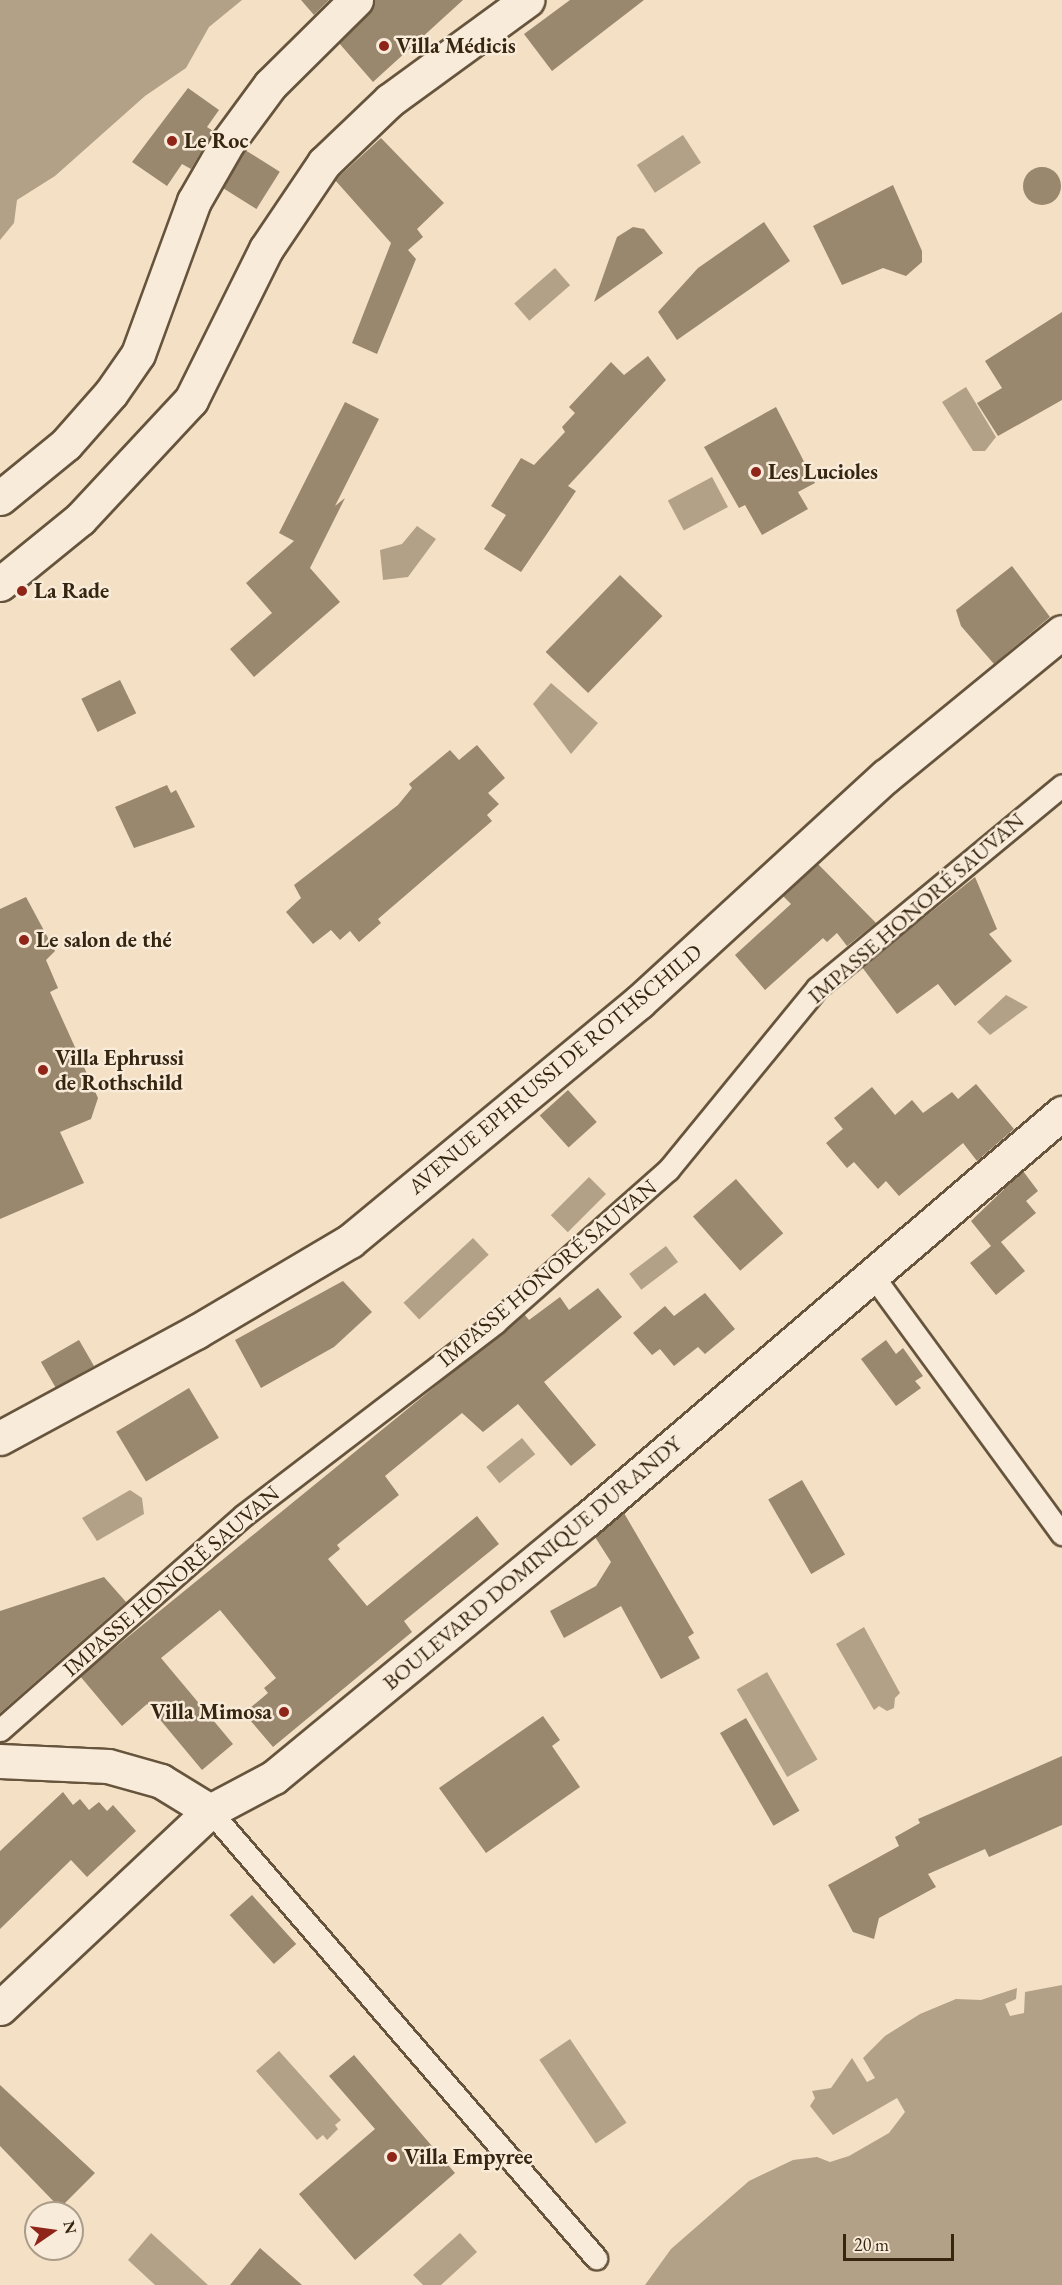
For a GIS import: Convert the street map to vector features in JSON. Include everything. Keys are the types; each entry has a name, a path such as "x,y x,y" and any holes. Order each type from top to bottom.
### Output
{"street":[{"path":"0,498 66,444 111,393 138,354 194,201 228,142 270,85 356,0"},
{"path":"0,584 80,519 191,400 266,249 324,163 390,100 527,0"},
{"name":"AVENUE EPHRUSSI DE ROTHSCHILD","path":"0,1438 196,1332 350,1241 639,1002 886,776 1062,632"},
{"name":"BOULEVARD DOMINIQUE DURANDY","path":"0,2008 210,1811 274,1777 585,1521 1062,1113"},
{"path":"0,1761 108,1766 161,1781 210,1811"}],"lane":[{"name":"IMPASSE HONORÉ SAUVAN","path":"0,1730 244,1515 495,1322 660,1178 817,988 1062,785"},
{"path":"873,1276 1062,1534"},
{"path":"210,1811 596,2258"}],"shaded area":[{"path":"0,0 242,0 209,27 186,68 145,96 55,176 17,200 14,223 0,240"},
{"path":"683,135 701,163 655,193 637,165"},
{"path":"555,268 570,285 529,321 514,303"},
{"path":"966,387 996,437 985,451 973,451 942,402"},
{"path":"712,477 728,507 684,530 668,500"},
{"path":"417,526 436,539 408,577 383,580 380,550 402,544"},
{"path":"551,683 598,723 571,754 533,704"},
{"path":"1006,995 1028,1007 990,1035 977,1022"},
{"path":"589,1177 606,1194 568,1232 551,1215"},
{"path":"473,1238 489,1255 419,1320 404,1303"},
{"path":"666,1246 678,1262 641,1290 629,1274"},
{"path":"522,1438 535,1454 499,1483 486,1467"},
{"path":"130,1490 142,1498 144,1514 97,1541 82,1518"},
{"path":"864,1627 900,1693 895,1698 894,1708 887,1711 879,1706 874,1710 836,1644"},
{"path":"767,1672 818,1759 787,1777 737,1690"},
{"path":"1062,1985 1062,2285 645,2285 671,2249 749,2181 793,2160 817,2157 830,2162 849,2156 889,2133 905,2112 897,2098 833,2135 810,2106 815,2098 812,2091 831,2088 852,2058 867,2082 875,2078 863,2058 885,2036 920,2014 956,1999 981,2000 1017,1988 1016,1999 1005,2004 1010,2016 1024,2013 1025,1992"},
{"path":"570,2039 626,2123 596,2143 539,2060"},
{"path":"279,2051 341,2120 335,2125 338,2129 327,2140 323,2135 317,2140 256,2071"},
{"path":"151,2233 208,2285 155,2285 128,2260"},
{"path":"460,2233 477,2252 441,2285 423,2285 413,2275"}],"building":[{"path":"301,0 329,0 314,15"},
{"name":"Villa Médicis","path":"374,0 463,0 373,82 339,43 369,13"},
{"path":"570,0 644,0 552,71 524,34"},
{"name":"Le Roc","path":"188,88 219,110 207,127 213,131 191,169 182,164 167,186 132,162"},
{"path":"381,138 444,203 417,229 423,237 408,250 416,259 377,354 352,343 391,243 335,180"},
{"path":"245,150 280,172 256,209 222,187"},
{"path":"1042,167 1055,173 1061,186 1055,199 1042,205 1029,199 1023,186 1029,173"},
{"path":"893,185 922,251 922,262 906,276 883,268 842,285 813,226"},
{"path":"764,222 790,261 677,340 658,312 698,268"},
{"path":"633,227 644,229 663,253 594,302 617,237"},
{"path":"1062,312 1062,400 998,436 977,403 1002,388 985,361"},
{"path":"648,356 666,380 568,486 576,491 521,572 484,549 506,515 491,506 521,458 534,465 565,432 562,427 575,413 569,407 611,362 624,375"},
{"path":"345,402 379,419 335,506 345,498 310,568 340,602 254,677 230,649 272,613 246,583 294,541 279,533"},
{"name":"Les Lucioles","path":"776,407 815,483 798,492 808,509 762,535 745,505 739,508 704,447"},
{"path":"1012,566 1050,617 994,664 961,626 956,610"},
{"path":"620,575 662,616 588,693 546,652"},
{"path":"120,680 136,713 98,732 81,699"},
{"path":"477,745 505,778 488,793 499,804 487,815 492,821 378,919 381,923 359,942 350,931 340,940 331,930 313,944 286,912 301,898 294,885 398,805 412,788 409,784 450,750 459,760"},
{"path":"167,785 171,793 176,790 195,827 134,848 115,807"},
{"path":"818,864 876,923 847,946 837,933 827,942 823,938 765,990 735,955 791,904 783,896"},
{"path":"975,877 997,929 989,934 1012,961 955,1006 938,984 897,1014 862,967"},
{"name":"Villa Ephrussi de Rothschild","path":"26,897 55,951 46,960 58,988 50,992 98,1098 91,1119 60,1132 84,1183 0,1219 0,909"},
{"path":"976,1084 1014,1129 977,1161 963,1143 899,1196 886,1181 878,1189 854,1162 847,1168 826,1143 843,1129 834,1118 872,1087 895,1115 912,1100 923,1113 952,1092 958,1099"},
{"path":"568,1090 597,1122 569,1147 540,1115"},
{"path":"1023,1171 1038,1191 1026,1201 1036,1213 1001,1242 1025,1271 996,1295 970,1263 991,1246 971,1221"},
{"path":"736,1179 783,1233 740,1271 693,1216"},
{"path":"343,1281 372,1312 334,1347 261,1388 235,1340"},
{"path":"598,1288 622,1317 544,1382 596,1445 571,1466 518,1404 483,1432 462,1413 385,1476 399,1495 337,1545 340,1549 328,1559 367,1606 477,1516 499,1544 404,1621 412,1632 273,1747 244,1713 268,1693 264,1688 276,1678 220,1610 161,1658 233,1744 202,1770 147,1704 122,1726 80,1676 524,1314 529,1320 560,1297 569,1310"},
{"path":"705,1293 735,1329 705,1354 698,1347 674,1366 660,1349 652,1355 633,1333 665,1306 674,1316"},
{"path":"79,1340 94,1366 56,1388 41,1362"},
{"path":"886,1340 896,1354 903,1348 923,1376 915,1381 921,1388 896,1406 861,1359"},
{"path":"189,1388 219,1438 146,1481 116,1432"},
{"path":"802,1480 845,1554 811,1574 768,1500"},
{"path":"624,1513 694,1633 688,1637 700,1658 661,1679 621,1606 564,1638 550,1611 596,1586 611,1562 595,1537"},
{"path":"104,1577 126,1602 0,1713 0,1611"},
{"path":"543,1716 560,1740 552,1746 580,1787 486,1853 439,1788"},
{"path":"746,1718 800,1811 774,1826 720,1733"},
{"path":"1062,1756 1062,1825 989,1857 985,1849 928,1874 936,1887 879,1918 874,1939 853,1932 828,1885 899,1846 895,1837 920,1823 918,1819"},
{"path":"63,1792 73,1805 80,1799 89,1810 99,1802 107,1811 113,1805 136,1831 87,1877 71,1860 0,1929 0,1851"},
{"path":"252,1895 296,1944 274,1964 230,1915"},
{"name":"Villa Empyree","path":"354,2055 455,2173 355,2260 299,2194 375,2129 329,2076"},
{"path":"0,2085 95,2173 67,2201 53,2201 0,2146"},
{"path":"260,2248 302,2285 230,2285"}],"place":[{"name":"Villa Médicis","path":"384,46"},
{"name":"Le Roc","path":"172,141"},
{"name":"Les Lucioles","path":"756,472"},
{"name":"La Rade","path":"22,591"},
{"name":"Le salon de thé","path":"24,940"},
{"name":"Villa Ephrussi de Rothschild","path":"43,1070"},
{"name":"Villa Mimosa","path":"284,1712"},
{"name":"Villa Empyree","path":"392,2157"}]}
